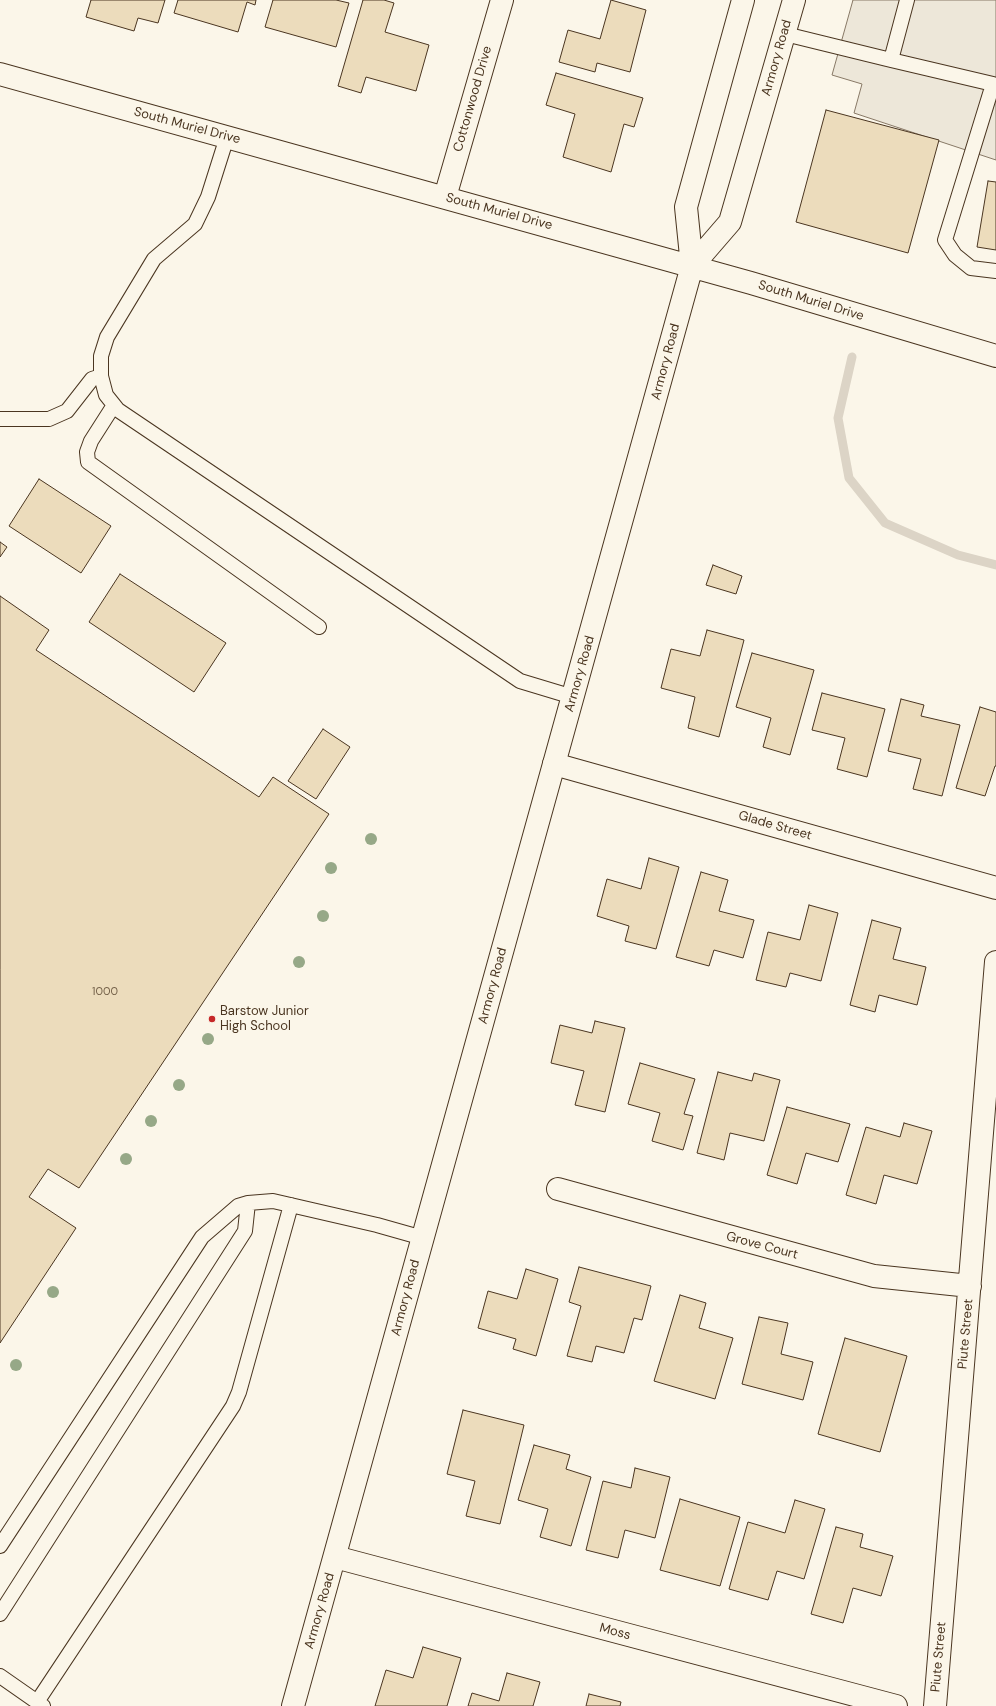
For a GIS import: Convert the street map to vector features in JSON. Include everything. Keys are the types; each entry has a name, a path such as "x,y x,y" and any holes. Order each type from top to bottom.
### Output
{"main road":[{"name":"Cottonwood Drive","path":"445,198 502,0"},
{"name":"Armory Road","path":"293,1706 692,266 686,207 743,0"},
{"name":"Armory Road","path":"692,266 730,222 794,0"},
{"name":"South Muriel Drive","path":"0,74 692,266 996,356"},
{"name":"Glade Street","path":"554,764 996,888"},
{"name":"Piute Street","path":"935,1706 996,962"},
{"name":"Grove Court","path":"558,1189 874,1276 970,1286"},
{"name":"Moss","path":"335,1557 896,1706"}],"lane":[{"path":"891,60 907,0"},
{"path":"785,34 993,84 945,240 955,256 971,268 996,271"},
{"path":"226,137 208,197 194,224 154,259 107,337 100,356 101,376 106,395 114,405 138,423 514,677 538,688 573,697"},
{"path":"0,419 49,419 67,411 92,379 101,376"},
{"path":"114,405 91,441 87,452 88,462 318,627"},
{"path":"0,1546 202,1237 238,1206 248,1203 273,1201 377,1225 423,1238"},
{"path":"0,1614 245,1231 248,1203"},
{"path":"0,1676 40,1704 234,1406 242,1384 290,1205"}],"shaded area":[{"path":"853,0 996,0 996,160 854,113 862,84 832,75"}],"building":[{"path":"91,0 165,0 158,23 138,18 134,31 86,17"},
{"path":"178,0 256,0 255,5 247,2 238,32 174,13"},
{"path":"273,0 336,0 349,3 336,47 265,27"},
{"path":"363,0 384,0 394,3 385,32 429,45 416,91 366,77 361,93 338,86"},
{"path":"611,0 646,10 630,72 597,63 595,72 559,62 568,30 600,39"},
{"path":"556,73 643,98 634,127 624,124 611,172 563,157 575,114 546,105"},
{"path":"826,110 939,140 908,253 796,222"},
{"path":"988,181 996,182 996,250 977,247"},
{"path":"39,479 111,526 81,573 9,526"},
{"path":"0,542 7,547 0,557"},
{"path":"713,565 742,576 736,594 706,585"},
{"path":"120,574 226,643 194,692 89,622"},
{"name":"Barstow Junior High School","path":"0,596 49,630 36,650 259,797 273,777 329,814 79,1188 48,1169 29,1197 76,1228 0,1343"},
{"path":"707,630 744,640 719,737 688,728 695,697 661,688 671,649 700,656"},
{"path":"752,653 814,670 790,755 763,747 771,718 736,707"},
{"path":"822,693 885,709 867,777 837,769 845,738 812,730"},
{"path":"901,699 924,705 921,716 960,725 942,796 913,789 921,759 888,751"},
{"path":"980,707 996,712 996,766 985,796 956,788"},
{"path":"323,729 350,747 316,799 288,781"},
{"path":"649,858 679,867 656,949 625,941 629,926 597,916 607,879 641,889"},
{"path":"701,872 728,880 719,911 754,920 743,958 714,950 709,966 676,957"},
{"path":"809,905 838,913 821,981 790,973 786,987 756,980 768,932 800,940"},
{"path":"872,920 901,928 893,959 926,967 917,1005 879,995 875,1012 850,1005"},
{"path":"595,1021 625,1028 605,1112 575,1105 584,1071 551,1063 560,1025 592,1033"},
{"path":"640,1063 695,1079 684,1114 693,1116 683,1150 652,1141 660,1113 628,1104"},
{"path":"718,1072 752,1081 754,1073 780,1080 764,1141 730,1133 724,1160 697,1153"},
{"path":"787,1107 850,1124 838,1162 806,1153 797,1184 767,1175"},
{"path":"904,1123 932,1131 917,1184 884,1175 876,1204 846,1195 866,1127 900,1137"},
{"path":"579,1267 651,1286 642,1320 634,1318 624,1353 596,1346 592,1362 567,1356 581,1306 569,1302"},
{"path":"526,1269 558,1279 536,1356 513,1349 516,1339 478,1328 488,1291 517,1299"},
{"path":"680,1295 706,1303 699,1328 733,1338 715,1399 654,1381"},
{"path":"759,1317 788,1323 781,1354 813,1362 803,1400 742,1384"},
{"path":"845,1338 907,1356 880,1452 818,1434"},
{"path":"463,1410 524,1425 500,1524 466,1516 475,1481 447,1474"},
{"path":"534,1445 570,1455 566,1469 591,1477 571,1546 540,1537 548,1509 518,1500"},
{"path":"635,1468 670,1477 655,1538 625,1530 618,1558 586,1550 603,1481 631,1488"},
{"path":"680,1499 740,1517 720,1586 660,1570"},
{"path":"795,1500 825,1509 804,1579 777,1571 768,1600 729,1589 748,1522 785,1533"},
{"path":"836,1527 863,1534 860,1547 893,1556 881,1596 853,1588 843,1623 811,1614"},
{"path":"423,1647 461,1658 447,1706 375,1706 386,1670 413,1678"},
{"path":"507,1673 540,1682 533,1706 468,1706 472,1693 499,1701"},
{"path":"589,1694 621,1702 620,1706 586,1706"}],"waterway":[{"path":"852,357 838,418 849,478 885,523 958,555 996,565"}],"place":[{"name":"Barstow Junior High School","path":"212,1019"}]}
